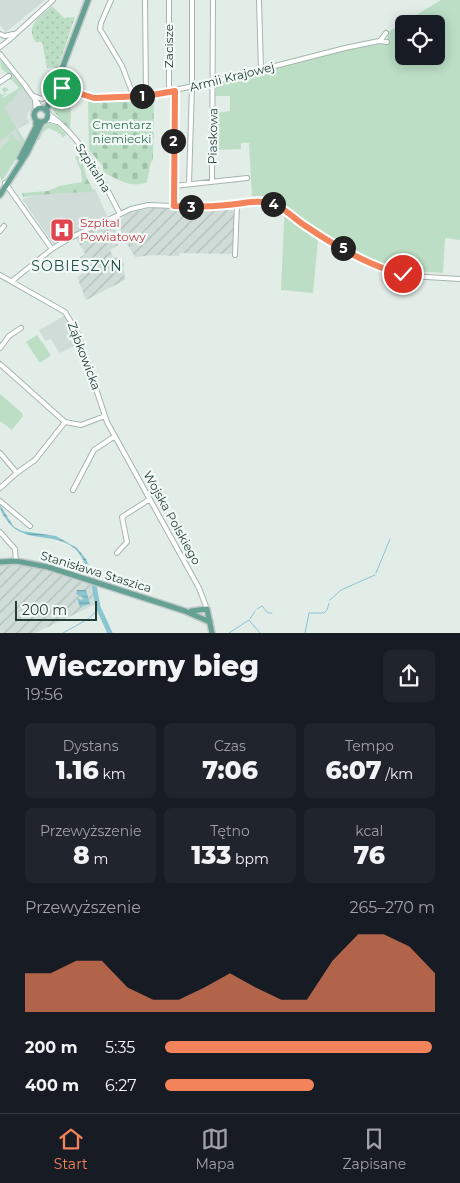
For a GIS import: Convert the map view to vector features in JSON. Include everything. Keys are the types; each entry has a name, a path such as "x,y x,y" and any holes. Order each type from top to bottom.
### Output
{"main road":[{"path":"0,195 41,121 43,110 56,85 88,0"},
{"path":"41,121 34,115 43,110"},
{"path":"0,189 6,184"},
{"name":"Stanisława Staszica","path":"0,562 16,561 48,567 197,615 210,622"},
{"path":"185,611 208,611"},
{"path":"197,615 208,611"},
{"name":"Wojska Polskiego","path":"208,611 212,633"}],"street":[{"path":"0,46 53,0"},
{"path":"111,0 100,29 122,66 134,97"},
{"path":"145,0 146,96"},
{"name":"Zacisze","path":"169,0 170,92"},
{"path":"189,184 192,0"},
{"name":"Piaskowa","path":"212,182 213,0"},
{"path":"259,0 261,70"},
{"path":"0,34 8,36 16,33"},
{"path":"379,41 386,33"},
{"name":"Armii Krajowej","path":"56,85 89,97 146,96 213,82 345,48 379,41 387,42"},
{"name":"Szpitalna","path":"0,54 43,110 62,125 75,140 98,172 120,214"},
{"path":"0,82 9,76"},
{"path":"174,206 173,142 175,91"},
{"path":"32,94 42,99 51,94"},
{"path":"41,121 51,120 62,125"},
{"path":"174,186 247,178"},
{"path":"6,184 52,249"},
{"path":"12,281 52,249 70,238 120,214 148,204 201,207 262,202 278,206 310,229 369,263 386,270 410,276 460,279"},
{"path":"235,255 237,204"},
{"path":"0,231 4,226"},
{"name":"Ząbkowicka","path":"0,274 59,308 70,318 77,332 105,416"},
{"path":"0,348 9,336 21,328"},
{"path":"0,364 65,422 80,424 105,416"},
{"name":"Wojska Polskiego","path":"105,416 199,588 208,611"},
{"path":"0,488 35,460 65,422"},
{"path":"73,490 94,450 115,436"},
{"path":"0,453 17,473"},
{"path":"117,553 127,542 122,517 150,499"},
{"path":"0,501 30,526"},
{"path":"0,532 13,546 16,561"}],"shaded area":[{"path":"0,0 45,0 6,32 0,25"},
{"path":"19,83 30,96 34,109 28,112 27,119 29,119 29,123 18,129 25,141 0,165 0,131 12,121 0,102 20,88"},
{"name":"Szpital Powiatowy","path":"95,189 107,216 54,245 22,199 54,191"},
{"path":"156,207 192,212 231,209 235,213 233,253 180,253 179,256 153,255 135,257 125,240 122,240 120,221 125,214"},
{"path":"114,219 118,245 110,250 113,257 123,259 125,280 86,300 77,277 86,271 80,257 85,254 76,238"},
{"path":"64,316 70,323 79,344 59,353 51,339 45,341 39,330"},
{"path":"18,564 40,568 91,585 96,604 35,633 0,633 0,565"}],"green space":[{"path":"441,0 460,0 460,240 445,238 443,273 391,269 319,230 313,293 281,290 285,202 268,196 252,196 249,143 241,143 241,149 215,150 215,113 230,111 230,96 215,96 216,84 346,50 387,43 388,32 395,28 395,65 445,65 445,15 416,15"},
{"path":"52,6 64,18 75,17 56,73 53,67 47,68 42,42 36,42 32,31 35,22"},
{"path":"0,56 30,94 8,70 28,94 23,89 17,92 17,95 13,97 14,99 5,106 5,109 24,141 27,138 2,181 0,177 0,149 9,140 13,143 8,137 13,134 17,142 21,140 15,129 0,141 0,93 2,95 5,94 2,89 5,87 9,90 5,92 6,94 3,98 19,88 6,76 7,73 1,69"},
{"path":"66,93 72,95 70,128 67,128 50,106"},
{"name":"Cmentarz niemiecki","path":"154,96 153,160 147,182 130,184 103,172 103,166 89,150 88,100 138,99"},
{"path":"49,123 57,125 66,134 65,136 61,138 60,133 57,134 58,132 48,128 37,140 40,129"},
{"path":"75,156 81,157 86,176 94,192 23,197 22,193 48,191 59,186 82,182 81,171"},
{"path":"37,335 51,355 40,363 26,342"},
{"path":"0,394 23,416 12,430 0,421"}],"water":[{"path":"0,505 14,527 22,531 56,536 77,548 86,559 95,579 89,578 83,560 74,548 63,542 26,534 15,529 6,519"},
{"path":"77,590 86,590 90,604 80,607 77,598 81,600 84,598 76,594"}],"waterway":[{"path":"376,573 390,539"},
{"path":"330,600 341,590 375,575"},
{"path":"94,585 98,607 110,633"},
{"path":"305,633 309,613 324,613 329,603"},
{"path":"257,609 262,606 268,613 272,613"},
{"path":"63,633 88,619 99,609"},
{"path":"250,619 255,611"},
{"path":"229,633 249,620 260,633"}],"place":[{"name":"Szpital Powiatowy","path":"62,230"}],"district":[{"name":"SOBIESZYN","path":"77,266"}],"route":[{"path":"62,88 94,98 146,96 175,91 173,142 174,206 201,207 258,202 273,204 282,208 310,229 369,263 403,274"}]}
